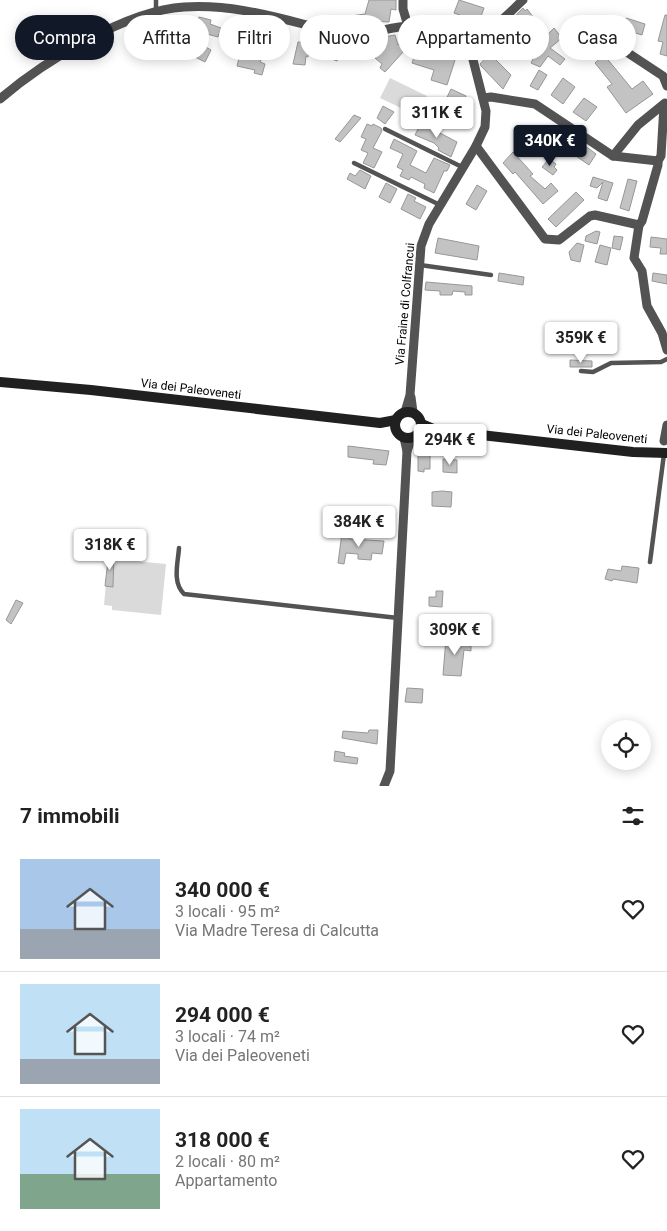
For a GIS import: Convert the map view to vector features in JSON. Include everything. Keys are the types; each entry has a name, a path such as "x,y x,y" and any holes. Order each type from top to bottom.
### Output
{"main road":[{"name":"Via dei Paleoveneti","path":"0,382 91,390 395,424 414,433 436,430 633,452 665,453"},
{"path":"395,424 409,412 419,417 414,433"}],"street":[{"path":"403,0 405,15"},
{"path":"505,15 523,0"},
{"path":"0,99 14,87 79,45 132,19 183,7 228,8 258,13 347,34 370,34 398,28"},
{"path":"636,58 663,76 667,86"},
{"name":"Via Fraine di Colfrancui","path":"409,412 421,246 428,224 476,146 486,120 483,98 473,60"},
{"path":"483,98 491,97 539,106 613,156 662,161"},
{"path":"613,156 638,125 666,103"},
{"path":"666,103 662,161 642,221 638,225 634,258 642,271 647,306 662,333 667,350"},
{"path":"476,146 545,239 559,240 590,216 595,215 638,225"},
{"path":"664,441 667,425"},
{"path":"384,786 390,771 407,451 414,433"}],"lane":[{"path":"156,0 156,12"},
{"path":"385,129 462,167"},
{"path":"354,163 440,205"},
{"path":"419,265 491,275"},
{"path":"581,371 593,372 611,363 661,362 667,359"},
{"path":"650,562 665,453"},
{"path":"179,548 177,579 184,594 398,618"}],"shaded area":[{"path":"390,78 427,96 418,116 380,98"},
{"path":"113,559 166,564 161,615 112,610 112,606 104,605 108,561 113,562"}],"building":[{"path":"369,0 396,0 396,10 391,9 389,22 388,15 358,15 365,14"},
{"path":"459,0 484,8 482,15 460,15 454,13"},
{"path":"523,8 525,11 527,9 532,15 516,15"},
{"path":"665,15 667,15 667,56 660,54 663,42 658,41"},
{"path":"209,20 211,20 210,24 219,27 218,37 209,35"},
{"path":"636,21 645,24 642,35 636,33"},
{"path":"554,28 559,34 559,40 550,48 559,55 559,60 564,60 560,65 549,57 549,33"},
{"path":"395,35 398,45 398,58 385,72 380,68 382,64 377,60 388,60 388,36"},
{"path":"298,42 300,42 300,60 306,60 305,65 293,64"},
{"path":"238,60 261,60 260,62 265,64 262,75 254,73 255,70 237,66"},
{"path":"413,60 455,60 447,85 431,80 434,70 412,63"},
{"path":"484,60 496,60 511,75 503,89 481,66 480,64"},
{"path":"532,60 545,60 540,67 531,63"},
{"path":"598,60 608,60 632,89 643,81 653,94 626,113 607,87 612,84 595,63"},
{"path":"539,70 547,75 538,90 530,86"},
{"path":"563,78 575,87 563,104 551,95"},
{"path":"451,89 466,96 455,119 450,117 447,123 437,118"},
{"path":"584,98 597,107 586,121 573,112"},
{"path":"383,106 394,112 385,124 377,118"},
{"path":"354,115 361,118 340,142 335,139"},
{"path":"421,123 457,142 451,157 438,150 439,148 434,143 415,135"},
{"path":"367,124 372,126 373,124 381,128 382,131 373,148 382,152 374,168 363,163 368,153 361,150 366,139 361,137"},
{"path":"537,134 550,134 561,137 558,147 533,143 532,138"},
{"path":"394,139 417,151 410,165 426,173 434,158 450,165 447,171 444,171 434,193 424,188 425,184 411,177 409,180 400,176 403,170 397,167 403,154 390,148"},
{"path":"581,143 596,154 589,165 573,154"},
{"path":"513,152 533,174 530,176 545,189 551,183 558,191 543,204 515,172 513,174 503,163"},
{"path":"549,159 556,164 554,167 557,170 553,175 542,167"},
{"path":"360,170 371,176 365,189 347,179 350,173 355,176"},
{"path":"593,177 613,183 607,201 598,198 603,182 597,188 590,186"},
{"path":"628,179 637,181 629,211 620,208"},
{"path":"386,183 397,189 390,203 379,197"},
{"path":"477,185 487,191 476,210 466,204"},
{"path":"576,192 584,200 556,227 548,219"},
{"path":"408,194 416,198 414,201 426,207 420,219 401,209"},
{"path":"596,231 600,232 597,244 585,241 586,236"},
{"path":"614,236 623,237 620,250 612,248"},
{"path":"651,237 667,239 667,254 660,254 661,248 650,247"},
{"path":"438,238 479,246 477,260 435,253"},
{"path":"577,243 584,245 580,262 571,260 569,252"},
{"path":"600,245 611,248 607,265 595,262"},
{"path":"499,273 524,277 523,285 498,281"},
{"path":"653,273 667,275 667,284 652,281"},
{"path":"426,282 472,286 472,295 453,291 452,295 440,295 440,291 425,290"},
{"path":"570,360 592,361 592,367 570,367"},
{"path":"348,446 389,451 386,465 373,464 374,460 348,457"},
{"path":"418,452 430,453 430,469 424,469 424,472 418,471"},
{"path":"443,459 457,460 457,473 443,472"},
{"path":"432,492 452,492 451,507 432,506"},
{"path":"342,533 350,534 349,539 384,541 382,554 372,553 371,560 358,559 358,554 346,553 344,564 338,563"},
{"path":"109,552 114,553 113,587 105,586"},
{"path":"622,566 639,568 637,583 605,579 608,569 621,571"},
{"path":"436,591 443,591 442,607 429,606 429,597 436,597"},
{"path":"16,600 23,603 11,624 6,620"},
{"path":"446,638 465,640 465,644 471,644 471,651 464,650 461,676 443,675"},
{"path":"407,688 423,689 422,703 405,702"},
{"path":"369,730 378,730 377,744 342,738 343,731 368,733"},
{"path":"335,751 345,753 344,756 358,758 357,764 334,761"}]}
